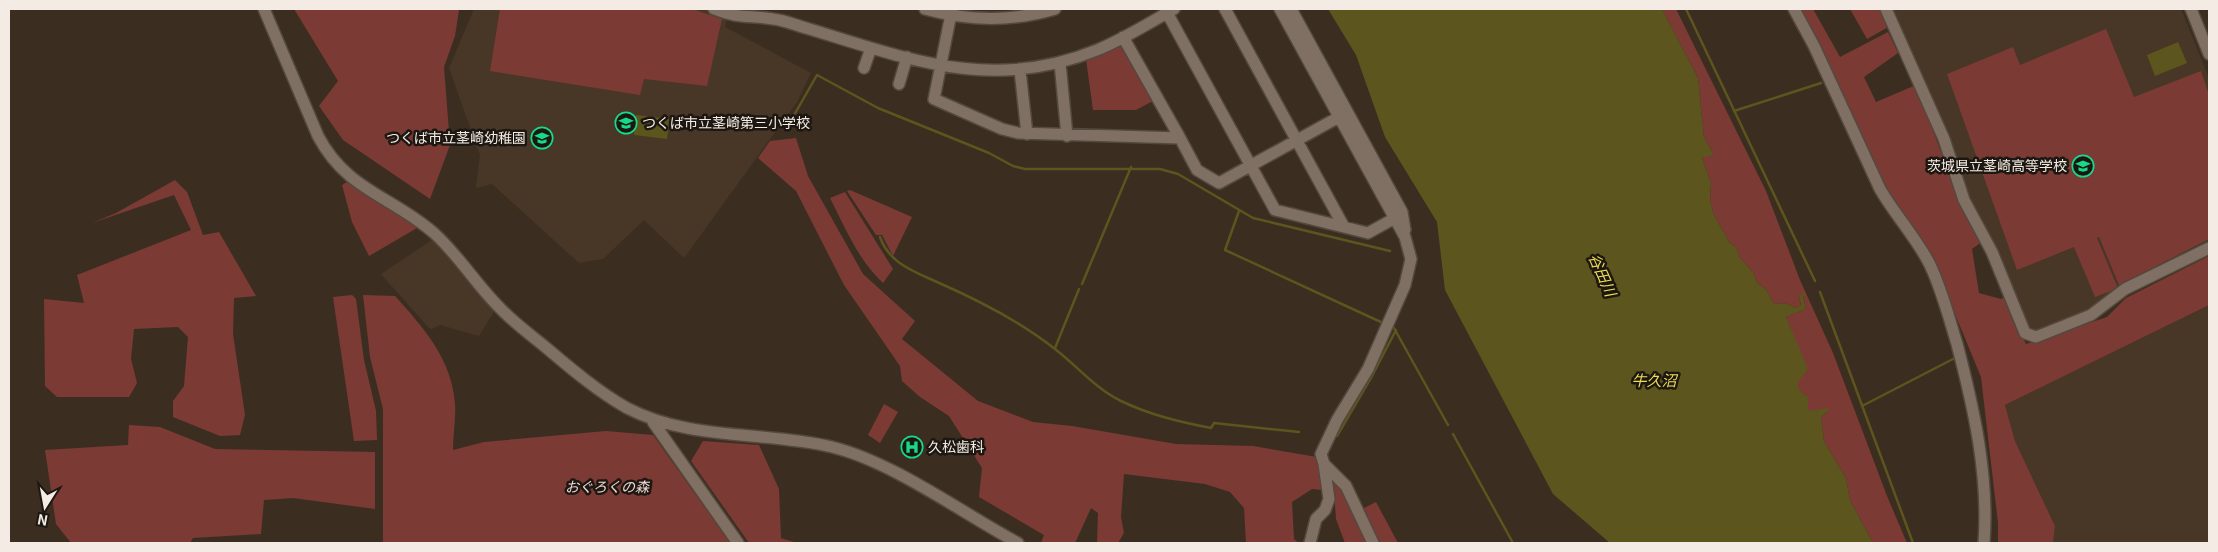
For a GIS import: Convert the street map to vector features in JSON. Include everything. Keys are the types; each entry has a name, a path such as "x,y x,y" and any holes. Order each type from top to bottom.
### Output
{"street":[{"path":"264,9 318,136 326,151 346,175 433,233 499,308 560,359 610,397 642,414 689,429 811,443 857,455 904,478 1018,543"},
{"path":"714,9 774,18 871,48 941,66 974,71 1020,70 1060,63 1100,49 1169,10 1275,210 1368,233 1395,218"},
{"path":"925,9 1006,18 1055,9"},
{"path":"1225,9 1344,227"},
{"path":"1280,9 1405,237 1411,259 1407,280 1368,369 1321,454 1329,499 1325,510 1316,519 1310,543"},
{"path":"1290,9 1402,212 1406,225 1405,237"},
{"path":"1794,9 1814,46 1880,189 1892,211 1923,252 1936,278 1953,330 1976,425 1984,492 1984,543"},
{"path":"1886,9 1944,139 1964,200 1992,252 2025,333 2036,337 2090,316 2125,290 2209,248"},
{"path":"2191,9 2209,54"},
{"path":"951,12 934,100 1002,129 1027,134 1180,138"},
{"path":"1123,37 1197,170 1219,183 1339,117"},
{"path":"864,68 871,48"},
{"path":"899,84 907,57"},
{"path":"1060,63 1067,136"},
{"path":"1020,70 1027,134"},
{"path":"653,422 738,543"},
{"path":"1324,464 1346,486 1373,543"}],"shaded area":[{"name":"つくば市立茎崎第三小学校","path":"474,9 705,9 727,18 725,27 811,73 797,102 684,258 644,220 603,259 579,263 492,184 476,188 480,155 449,68"},
{"name":"茨城県立茎崎高等学校","path":"1890,9 2181,9 2209,78 2209,242 2119,287 2089,313 2037,334 2029,331 1967,195"},
{"path":"432,240 495,310 479,336 440,325 432,329 429,328 381,274"},
{"path":"2209,305 2209,543 2053,543 2055,526 2015,441 2005,405"}],"green space":[{"path":"294,9 459,10 455,36 444,67 450,145 430,199 343,140 319,106 338,81"},
{"path":"500,9 692,9 722,19 707,86 644,79 640,95 490,71"},
{"path":"1662,9 1676,9 1766,191 1800,280 1833,353 1887,496 1907,543 1873,543 1850,500 1846,478 1824,441 1821,417 1827,412 1808,411 1806,395 1801,393 1798,387 1790,327 1786,317 1806,309 1803,296 1799,296 1801,306 1796,308 1788,304 1773,303 1766,289 1758,284 1753,272 1740,258 1736,247 1730,243 1714,215 1710,200 1711,183 1702,158 1713,153 1704,137 1698,78"},
{"path":"1798,9 1813,9 1840,57 1888,32 1898,53 1864,77 1876,102 1916,85 1959,200 1983,241 1972,249 1979,293 2001,299 2005,297 2026,344 2107,317 2126,298 2209,256 2209,305 2005,405 2015,441 2055,526 2053,543 1998,543 1998,523 1981,377 1934,263 1895,209"},
{"path":"1850,9 1880,9 1890,26 1867,39"},
{"name":"茨城県立茎崎高等学校","path":"2106,29 2134,97 2201,71 2209,95 2209,239 2119,285 2099,237 2094,239 2097,238 2117,286 2114,290 2095,297 2074,247 2017,270 1947,74 2013,47 2020,65"},
{"path":"1119,44 1122,45 1153,101 1136,110 1093,110 1086,59"},
{"path":"796,138 808,176 863,274 915,321 902,339 978,401 1033,422 1072,426 1176,444 1253,446 1317,457 1343,488 1368,543 1345,543 1336,519 1334,491 1312,489 1292,502 1294,539 1299,543 1246,543 1244,508 1230,492 1205,484 1124,474 1121,517 1124,533 1118,543 1097,543 1098,513 1091,508 1075,543 1041,543 1044,535 979,497 982,468 949,416 920,397 902,381 900,366 844,285 796,191 758,158 770,141"},
{"path":"175,180 187,192 203,235 219,232 256,296 234,298 233,334 245,415 240,435 220,436 173,417 173,401 184,386 188,337 178,327 134,329 131,359 137,383 129,397 57,397 45,386 44,299 84,303 77,275 191,230 174,195 92,223 116,213"},
{"path":"347,182 417,228 369,256 352,222 342,185"},
{"path":"850,190 912,217 893,256 882,235 876,235 847,191"},
{"path":"845,192 893,269 883,283 859,254 830,198"},
{"path":"352,295 356,299 364,360 376,411 377,440 354,441 333,297"},
{"name":"おぐろくの森","path":"363,295 395,296 416,320 442,358 453,388 455,404 453,450 484,442 606,431 653,435 730,543 383,543 383,409 370,357"},
{"path":"884,404 898,412 880,443 868,435"},
{"path":"129,425 160,427 215,449 375,452 375,509 293,498 264,500 261,534 193,538 190,543 71,543 56,524 45,450 128,445"},
{"path":"703,441 759,445 779,489 781,538 797,543 749,543 691,461"},
{"path":"1376,502 1398,543 1379,543 1364,508"}],"water":[{"name":"牛久沼","path":"1328,9 1662,9 1698,78 1704,137 1713,153 1713,155 1702,158 1711,183 1710,200 1714,215 1730,243 1736,247 1740,258 1753,272 1758,284 1766,289 1773,303 1788,304 1796,308 1801,305 1799,296 1805,292 1806,295 1803,296 1806,309 1786,317 1808,369 1798,382 1799,387 1808,397 1808,411 1828,408 1827,412 1821,417 1824,441 1846,478 1850,500 1873,543 1610,543 1553,494 1445,290 1437,222 1385,137 1356,55"},
{"path":"2178,42 2187,63 2155,76 2147,55"},
{"path":"636,115 670,119 667,139 634,135"}],"waterway":[{"path":"1686,9 1815,281"},
{"path":"793,117 817,75 878,108 989,153 1013,166 1025,169 1160,169 1178,174 1253,218 1390,251"},
{"path":"1734,111 1821,83"},
{"path":"1082,284 1131,167"},
{"path":"1239,211 1225,250 1383,323"},
{"path":"880,237 889,253 903,265 983,304 1028,329 1055,349 1103,390 1121,401 1165,418 1211,428 1214,423 1299,432"},
{"path":"1055,348 1079,289"},
{"path":"1820,292 1913,543"},
{"path":"1394,328 1448,425"},
{"path":"1337,436 1396,330"},
{"path":"1862,406 1955,358"},
{"path":"1453,434 1513,543"}],"place":[{"name":"つくば市立茎崎第三小学校","path":"626,123"},
{"name":"つくば市立茎崎幼稚園","path":"542,138"},
{"name":"茨城県立茎崎高等学校","path":"2083,166"},
{"name":"久松歯科","path":"912,447"}],"water label":[{"name":"谷田川","path":"1602,275"}]}
